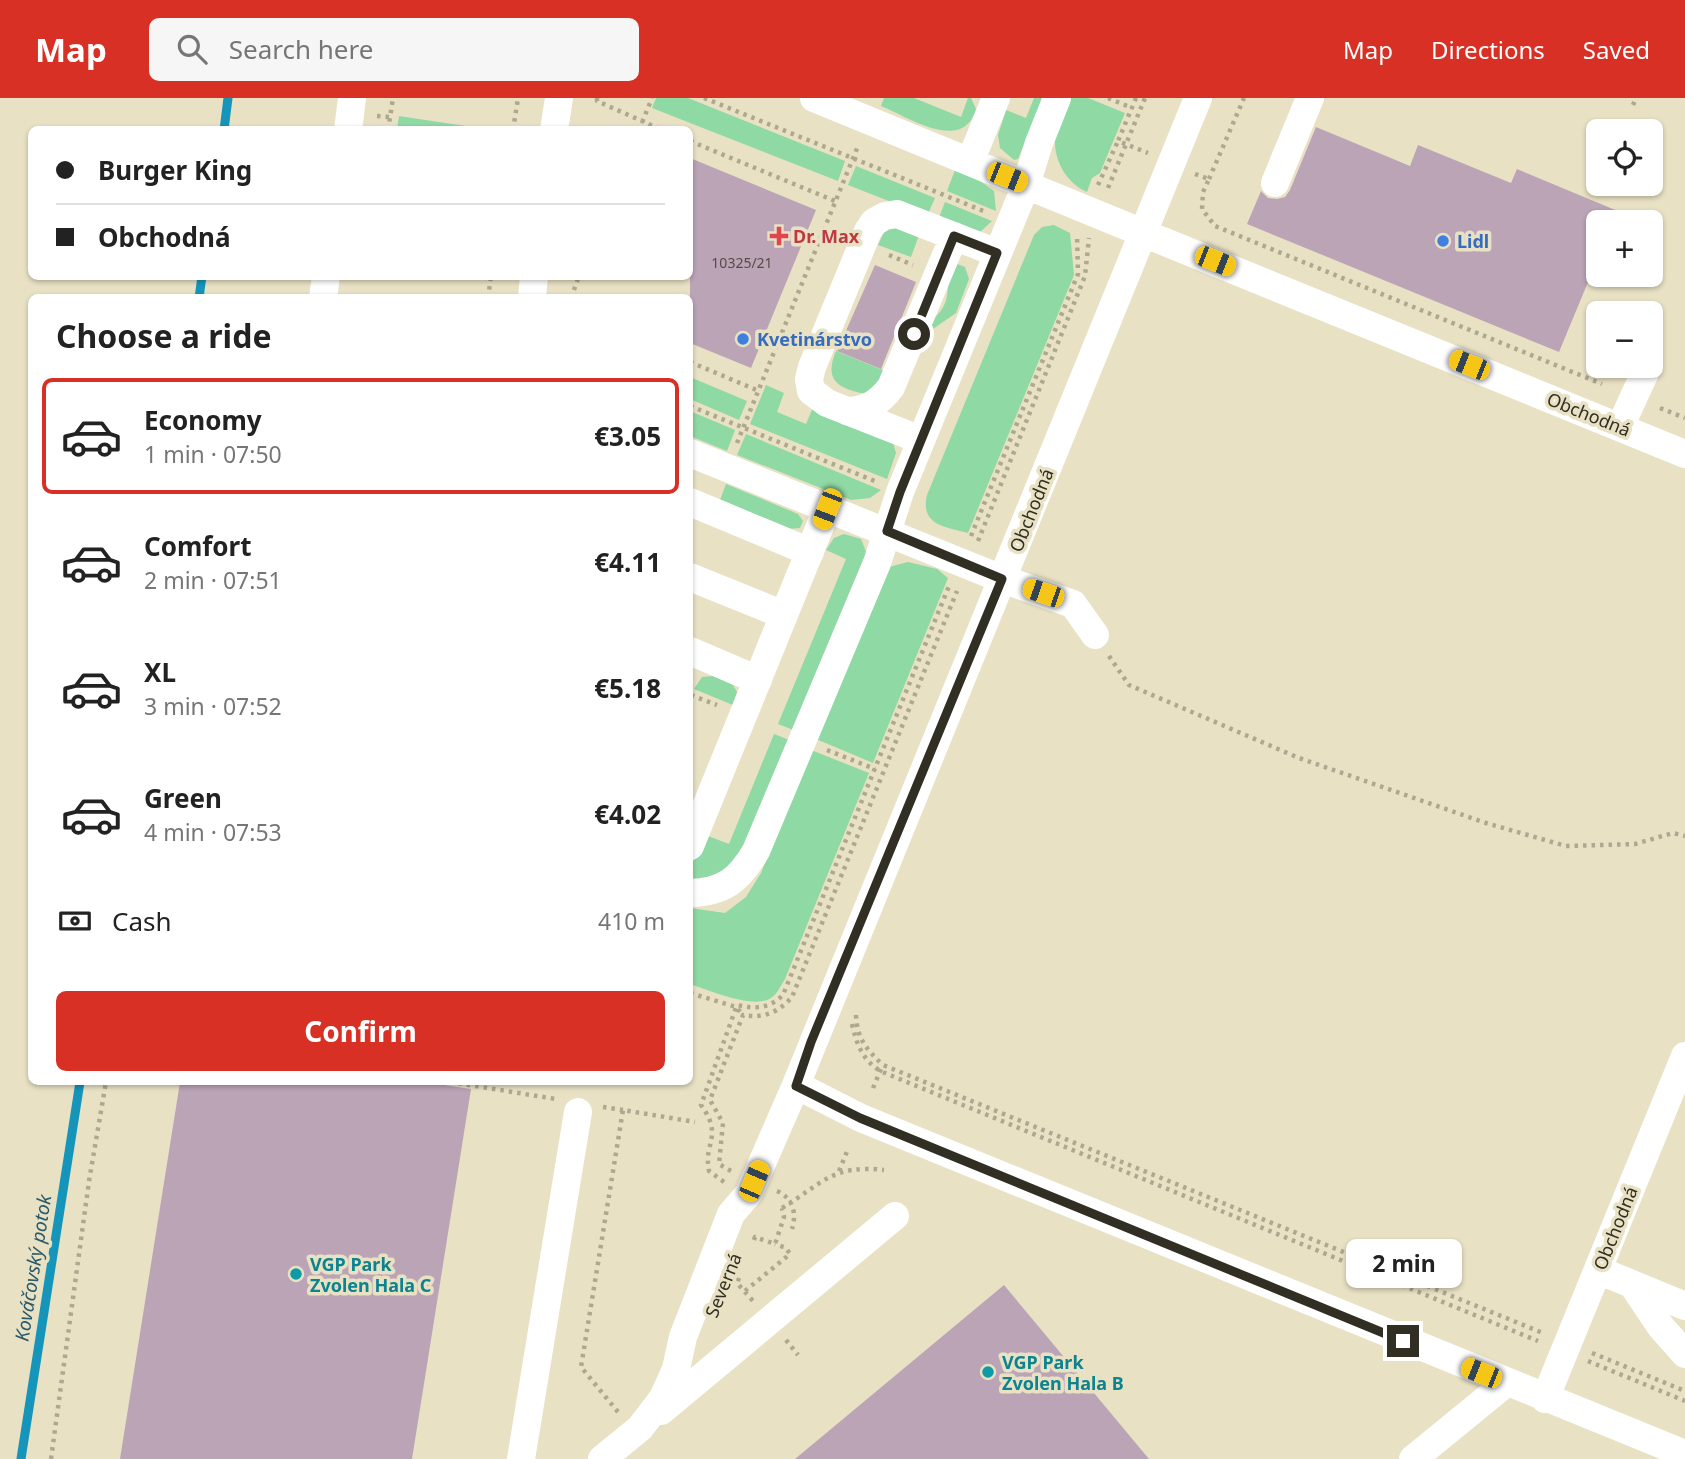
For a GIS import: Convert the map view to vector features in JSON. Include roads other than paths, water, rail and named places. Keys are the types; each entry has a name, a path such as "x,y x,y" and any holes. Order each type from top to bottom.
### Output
{"lane":[{"path":"348,126 352,98"},
{"path":"555,126 559,98"},
{"path":"814,98 1143,233"},
{"path":"970,162 996,98"},
{"path":"693,893 712,891 731,882 743,871 756,851 877,563 921,440 1026,185 1057,98"},
{"name":"Obchodná","path":"796,1086 844,1004 1002,579 1198,98"},
{"path":"1275,183 1310,98"},
{"path":"921,440 817,398 811,391 809,379 868,231 874,222 897,214 997,253"},
{"name":"Obchodná","path":"1143,233 1685,454"},
{"path":"847,411 870,406 891,387 954,236"},
{"path":"1620,427 1643,378"},
{"path":"693,454 1002,579 1073,604 1095,635"},
{"path":"693,503 810,552"},
{"path":"693,839 827,509"},
{"path":"693,578 784,615"},
{"path":"693,667 758,680"},
{"name":"Obchodná","path":"1545,1399 1685,1056"},
{"path":"796,1086 860,1118 1685,1454"},
{"name":"Severná","path":"603,1459 638,1431 663,1398 676,1369 682,1337 731,1213 796,1086"},
{"path":"521,1459 581,1106"},
{"path":"638,1431 895,1216"},
{"path":"1598,1270 1685,1306"},
{"path":"1632,1284 1661,1328 1685,1354"},
{"path":"1413,1459 1506,1383"}],"waterway":[{"name":"Kováčovský potok","path":"224,126 228,98"},
{"name":"Kováčovský potok","path":"200,294 201,280"},
{"name":"Kováčovský potok","path":"21,1459 80,1085"}],"place":[{"name":"Dr. Max","path":"779,236"},
{"name":"Lidl","path":"1443,241"},
{"name":"Kvetinárstvo","path":"743,339"},
{"name":"VGP Park Zvolen Hala C","path":"296,1274"},
{"name":"VGP Park Zvolen Hala B","path":"988,1372"}]}
